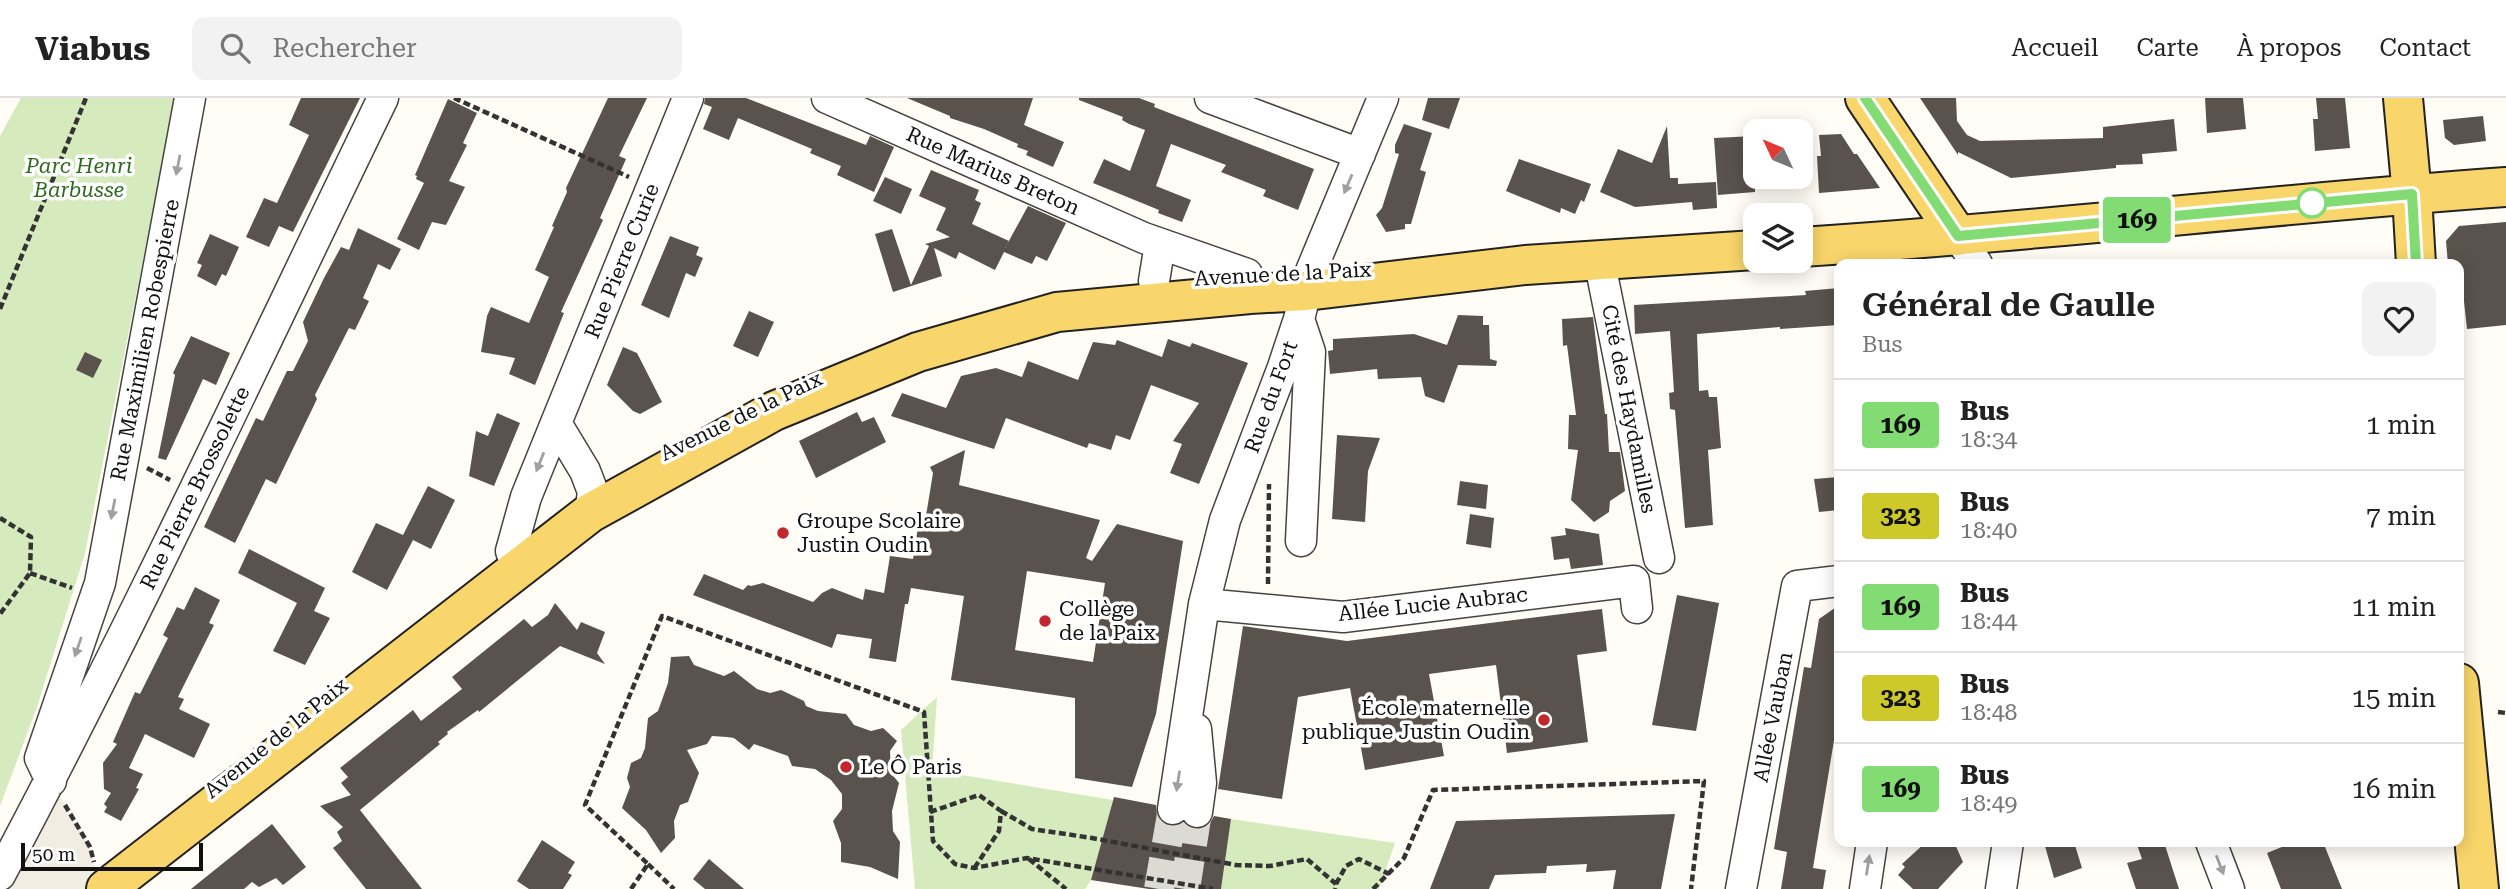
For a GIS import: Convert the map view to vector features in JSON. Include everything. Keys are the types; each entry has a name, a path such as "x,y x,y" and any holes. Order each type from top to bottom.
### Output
{"main road":[{"path":"1865,98 1968,250"},
{"path":"2403,98 2416,259"},
{"path":"1813,247 1968,250 2412,194 2506,187"},
{"name":"Avenue de la Paix","path":"591,503 774,411 918,352 1057,312 1250,293 1305,294 1525,265 1743,251"},
{"name":"Avenue de la Paix","path":"97,886 514,560 591,503 766,399 917,335 1060,292 1247,274 1305,294"},
{"path":"2464,734 2479,889"}],"street":[{"name":"Rue Maximilien Robespierre","path":"51,781 40,758 124,455 190,98"},
{"name":"Rue Pierre Brossolette","path":"0,875 128,628 383,98"},
{"name":"Rue Pierre Curie","path":"514,560 526,497 688,98"},
{"name":"Rue Marius Breton","path":"827,98 1160,244 1247,274"},
{"path":"1210,98 1360,154"},
{"name":"Rue du Fort","path":"1185,810 1201,783 1195,720 1189,705 1204,604 1224,520 1305,294 1383,98"},
{"path":"1154,281 1160,244"},
{"name":"Cité des Haydamilles","path":"1599,259 1659,558"},
{"path":"1301,541 1310,352 1305,294"},
{"path":"556,423 585,471 591,503"},
{"name":"Allée Lucie Aubrac","path":"1204,604 1343,617 1634,581 1637,608"},
{"name":"Allée Vauban","path":"1741,889 1797,586 1834,581"},
{"path":"87,586 128,628"},
{"path":"1865,889 1871,847"},
{"path":"2001,889 2007,847"},
{"path":"2213,847 2229,889"}],"path":[{"path":"0,309 86,98"},
{"path":"454,98 652,188"},
{"path":"124,455 192,492"},
{"path":"0,518 31,537 30,573 0,614"},
{"path":"30,573 87,586"},
{"path":"674,889 585,805 662,616 924,712 933,841 955,864 974,868 1027,858 1213,889"},
{"path":"2498,712 2506,713"},
{"path":"51,781 90,847 97,886"},
{"path":"1373,889 1404,858 1433,790 1704,781 1691,889"},
{"path":"930,812 979,795 1032,829 1236,865 1270,866 1307,859 1336,887 1346,866 1359,859 1389,874"},
{"path":"974,868 999,831 1001,811"},
{"path":"1027,858 1066,889"},
{"path":"631,889 648,864"}],"green space":[{"name":"Parc Henri Barbusse","path":"21,98 175,98 85,553 37,707 0,806 0,136"},
{"path":"937,697 932,770 1113,800 1091,880 1085,889 915,889 901,730"},
{"path":"1231,819 1395,843 1379,889 1221,889"}],"shaded area":[{"path":"51,781 90,847 98,880 87,889 0,889"}],"building":[{"path":"301,98 360,98 293,232 279,226 269,247 246,237 264,198 277,203 309,135 289,125"},
{"path":"608,98 647,98 619,156 626,159 600,218 603,220 561,312 564,313 535,385 509,374 515,358 481,352 487,316 491,307 529,323 549,277 535,270 554,227 552,226 567,192 566,188"},
{"path":"705,98 746,98 866,145 870,136 894,147 874,192 837,175 841,166 810,153 812,149 738,118 729,140 703,129 712,107 704,104"},
{"path":"907,98 1033,98 1024,125 1064,142 1053,167 1026,155 1028,151 1017,147 1018,144"},
{"path":"1079,98 1139,98 1155,104 1154,107 1314,169 1298,210 1263,196 1266,190 1221,172 1226,165 1171,144 1156,186 1191,200 1182,222 1093,183 1104,159 1130,171 1145,130"},
{"path":"1428,98 1460,98 1449,129 1422,120"},
{"path":"1920,98 1956,98 1957,121 1967,135 1980,141 2103,138 2103,127 2174,119 2177,151 2142,154 2143,164 2011,178 1958,152 1958,155"},
{"path":"2205,98 2243,98 2246,129 2207,133"},
{"path":"2316,98 2345,98 2350,148 2315,151 2313,119 2318,119"},
{"path":"448,99 477,113 463,143 467,145 449,181 465,187 446,225 432,222 419,250 397,239 424,183 416,179 415,175"},
{"path":"2483,116 2486,141 2454,145 2445,138 2443,120"},
{"path":"1404,124 1432,133 1420,170 1426,172 1411,224 1405,224 1405,229 1386,232 1376,215 1382,208 1399,154 1395,153 1395,145"},
{"path":"1667,126 1670,178 1678,178 1678,184 1716,182 1717,208 1693,210 1692,202 1635,207 1600,192 1618,149 1652,163"},
{"path":"1841,134 1880,188 1819,193 1819,135"},
{"path":"1743,137 1743,189 1755,189 1755,192 1718,195 1714,138"},
{"path":"1519,159 1591,184 1584,202 1581,200 1575,214 1561,208 1560,213 1506,191"},
{"path":"931,170 979,190 975,200 981,203 972,224 1009,241 1028,206 1066,223 1047,261 1036,256 1032,264 1004,252 995,270 959,252 956,259 934,248 942,276 893,292 875,234 892,229 911,285 929,246 925,244 950,237 936,230 946,208 919,196"},
{"path":"885,177 912,189 901,214 873,201"},
{"path":"2506,222 2506,325 2467,329 2464,259 2448,259 2446,241 2459,226"},
{"path":"358,228 401,249 390,270 378,264 363,298 369,301 355,330 349,328 315,395 317,399 276,484 266,479 235,543 204,527 256,418 263,421 287,371 293,371 308,341 303,322 341,247 349,250"},
{"path":"210,234 239,247 226,276 222,274 216,286 197,276 202,265 197,263"},
{"path":"670,236 699,247 696,255 703,258 695,277 686,273 669,318 641,305"},
{"path":"1834,288 1834,325 1697,334 1699,391 1708,390 1709,397 1717,397 1721,448 1708,450 1713,525 1685,528 1675,410 1670,409 1669,393 1674,392 1670,331 1635,334 1634,305 1806,295 1805,291"},
{"path":"749,311 774,322 758,357 733,346"},
{"path":"1458,315 1483,316 1483,325 1489,325 1490,359 1497,361 1496,366 1458,365 1444,403 1425,396 1421,377 1378,379 1377,369 1330,374 1328,351 1333,350 1333,339 1414,334 1447,345"},
{"path":"1593,317 1607,414 1609,452 1620,452 1625,491 1610,501 1609,512 1594,522 1571,500 1578,450 1568,449 1569,415 1576,415 1567,345 1563,346 1562,319"},
{"path":"191,336 230,353 216,385 203,379 166,460 158,458 175,375 173,373"},
{"path":"1168,339 1190,347 1192,343 1248,363 1199,484 1170,473 1182,444 1173,441 1199,403 1151,385 1130,440 1116,435 1111,450 1089,443 1087,448 1006,418 994,449 891,416 902,393 946,408 961,376 996,368 1022,377 1028,361 1078,380 1093,342 1115,345 1117,340 1162,357"},
{"path":"623,347 637,353 662,402 640,414 633,411 607,385"},
{"path":"85,352 102,360 93,378 76,370"},
{"path":"857,412 862,422 874,417 886,442 816,478 799,441"},
{"path":"497,413 520,423 494,486 469,476 476,431 488,436"},
{"path":"1337,435 1380,438 1368,471 1365,522 1332,519"},
{"path":"965,450 959,485 1100,520 1086,558 1092,561 1117,524 1183,541 1156,714 1132,787 1075,778 1075,698 951,680 964,596 911,588 908,604 905,604 896,662 869,658 872,639 837,634 832,648 693,595 704,574 743,590 748,585 763,583 813,602 832,588 863,600 865,589 884,593 890,556 913,559 918,527 924,528 933,473 930,467","holes":["1027,571 1105,583 1093,662 1015,650"]},
{"path":"1834,477 1834,510 1819,512 1814,479"},
{"path":"1460,481 1488,485 1486,509 1457,505"},
{"path":"428,486 455,500 431,549 413,540 387,590 352,572 376,523 403,535"},
{"path":"1470,514 1494,518 1491,548 1466,544"},
{"path":"1565,528 1599,534 1603,565 1571,569 1569,558 1554,560 1551,537 1566,535"},
{"path":"249,549 325,588 314,611 330,618 305,665 273,651 297,603 238,573"},
{"path":"195,587 220,600 209,623 214,625 178,697 184,699 179,709 210,724 194,758 145,734 129,768 143,774 136,788 139,789 121,821 104,812 107,807 104,804 111,793 104,789 103,763 117,744 113,742 135,692 140,694 168,638 163,635 177,607 184,610"},
{"path":"1677,595 1719,603 1696,731 1652,725"},
{"path":"555,603 577,630 581,622 605,632 597,653 605,664 560,646 479,712 478,710 447,732 438,742 440,744 360,810 422,889 366,889 333,848 342,841 337,832 343,827 320,806 351,795 341,783 348,777 340,768 413,710 421,721 462,689 452,677 524,619 532,627 548,615"},
{"path":"1834,608 1834,740 1813,868 1826,870 1823,889 1781,889 1787,852 1774,849 1804,667 1811,668 1819,619"},
{"name":"École maternelle publique Justin Oudin","path":"1602,609 1607,651 1577,655 1588,742 1507,753 1496,665 1429,674 1444,756 1365,770 1350,688 1298,697 1282,799 1218,789 1243,626 1347,641"},
{"name":"Le Ô Paris","path":"689,656 694,665 724,676 734,671 757,689 770,693 781,690 818,711 846,714 854,725 871,731 883,728 897,741 890,751 891,773 899,783 892,811 893,831 900,842 898,879 870,867 841,862 841,843 833,821 842,809 842,794 831,780 815,769 792,766 788,756 754,744 749,750 734,738 727,737 712,736 707,744 687,750 699,773 688,802 680,805 674,821 675,838 661,853 646,830 622,808 630,787 627,778 631,763 641,758 645,748 648,718 658,711 668,683 671,657"},
{"path":"1114,797 1156,805 1157,816 1170,826 1184,822 1195,829 1204,828 1214,816 1231,819 1221,889 1149,889 1091,880"},
{"path":"1675,814 1661,889 1613,889 1616,870 1586,872 1587,864 1547,866 1546,873 1495,875 1489,889 1430,889 1456,821"},
{"path":"272,824 306,867 283,885 276,878 259,887 252,882 244,889 191,889"},
{"path":"542,840 575,862 568,873 572,875 563,889 529,889 517,881"},
{"path":"1921,847 1956,847 1963,862 1938,889 1913,889 1898,875 1905,867 1902,864"},
{"path":"2045,847 2076,847 2082,868 2054,878"},
{"path":"2138,847 2166,847 2179,889 2136,889 2127,863 2142,859"},
{"path":"2282,847 2325,847 2342,889 2281,889 2267,853"},
{"path":"709,859 744,889 705,889 693,879"}],"tunnel":[{"path":"1159,889 1173,809"},
{"path":"1185,889 1197,812"}],"bus line":[{"name":"169","path":"1865,98 1958,236 2412,194 2415,259"}],"place":[{"name":"Groupe Scolaire Justin Oudin","path":"783,533"},
{"name":"Collège de la Paix","path":"1045,621"},
{"name":"École maternelle publique Justin Oudin","path":"1544,720"},
{"name":"Le Ô Paris","path":"846,767"}]}
